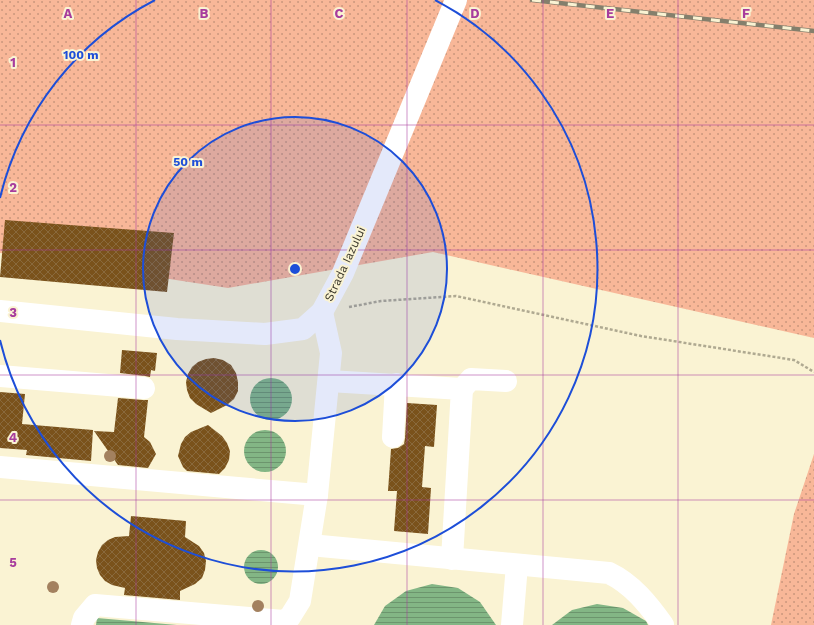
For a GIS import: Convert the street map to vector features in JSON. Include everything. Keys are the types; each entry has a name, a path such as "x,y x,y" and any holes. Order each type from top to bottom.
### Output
{"lane":[{"name":"Strada Iazului","path":"0,311 177,329 265,334 303,329 322,312 343,273 456,0"},
{"path":"82,625 84,618 95,605 284,621 290,617 300,601 317,495 331,353 322,312"},
{"path":"0,376 144,388"},
{"path":"452,559 462,389 471,379 506,381"},
{"path":"329,380 462,389"},
{"path":"393,438 396,384"},
{"path":"0,468 317,495"},
{"path":"310,545 608,573 621,579 650,606 662,625"},
{"path":"512,625 517,565"}],"path":[{"path":"322,312 381,301 456,296 641,336 794,360 814,372"}],"shaded area":[{"path":"0,0 814,0 814,338 433,252 228,288 0,253"},
{"path":"267,378 275,378 283,381 289,387 292,399 289,411 283,417 275,420 267,420 259,417 253,411 250,403 250,395 253,387 259,381"},
{"path":"261,430 269,430 277,433 283,439 286,451 283,463 277,469 269,472 261,472 253,469 247,463 244,455 244,447 247,439 253,433"},
{"path":"814,454 814,625 771,625 794,514"},
{"path":"261,550 273,555 278,567 273,579 261,584 249,579 244,567 249,555"},
{"path":"432,584 458,588 480,602 496,625 374,625 385,606 406,591"},
{"path":"597,604 623,608 646,621 648,625 552,625 572,610"},
{"path":"97,618 177,625 96,625"}],"building":[{"path":"5,220 174,233 167,292 0,277"},
{"path":"122,350 157,353 155,371 151,370 150,377 120,373"},
{"path":"214,358 223,360 231,365 236,373 238,391 234,399 227,405 211,413 196,404 190,398 186,382 192,367 198,362"},
{"path":"0,392 25,394 22,424 93,430 91,461 26,455 27,450 0,448"},
{"path":"118,398 148,400 144,437 150,442 156,454 148,468 118,465 94,431 114,432"},
{"path":"407,403 437,405 434,447 425,446 422,487 431,488 428,534 394,531 397,491 388,491 391,449 398,448 404,444"},
{"path":"208,425 222,436 227,443 230,451 229,460 225,468 219,474 187,471 183,467 178,456 181,444 185,437 191,432"},
{"path":"131,516 186,521 185,537 199,546 204,553 206,561 202,578 195,584 180,591 180,600 124,595 125,588 112,585 105,581 100,575 96,560 98,552 102,545 108,540 115,537 129,536"}],"railway":[{"path":"532,0 814,31"}]}
